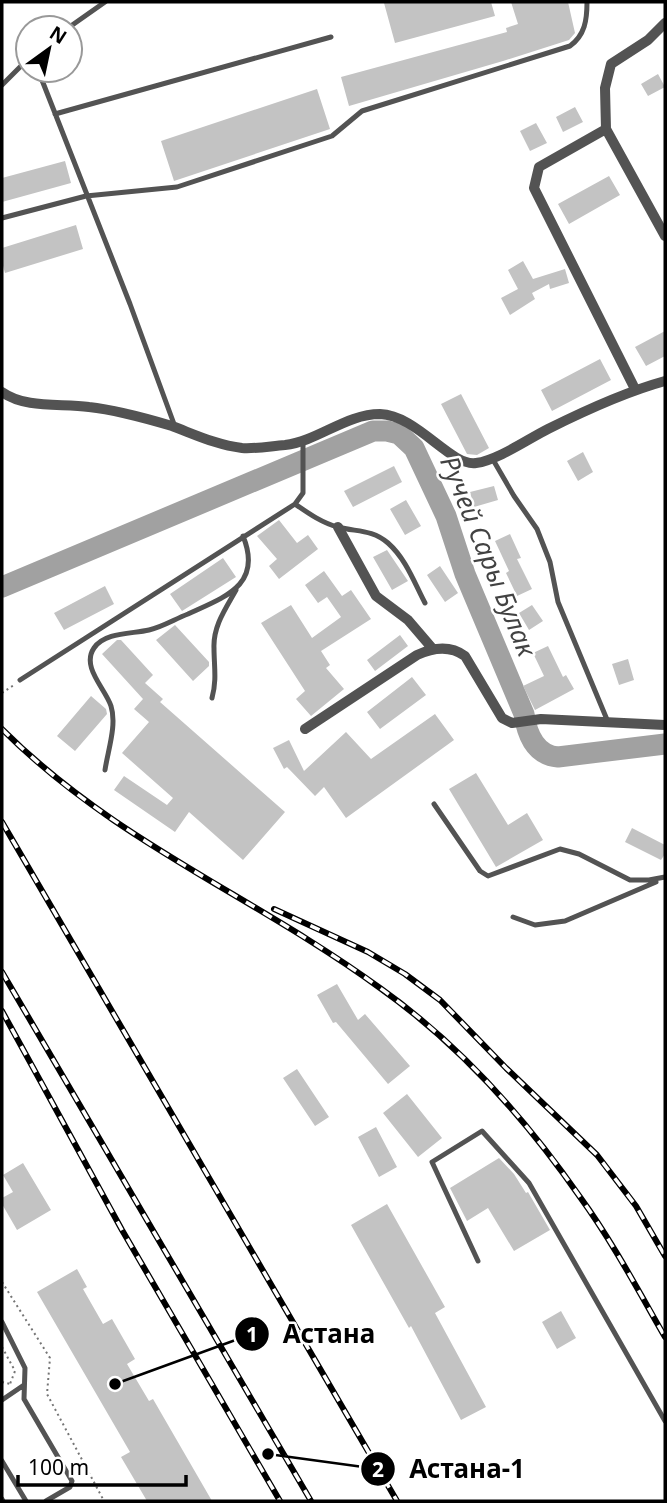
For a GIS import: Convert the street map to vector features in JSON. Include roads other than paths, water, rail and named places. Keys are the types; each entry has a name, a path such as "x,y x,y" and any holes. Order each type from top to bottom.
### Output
{"street":[{"path":"665,23 648,40 611,64 605,88 606,129 665,236"},
{"path":"606,129 539,167 534,188 635,389"},
{"path":"2,392 17,400 102,408 175,427 210,442 245,448 303,441 364,415 393,415 415,426 452,455 470,464 492,458 635,389 665,381"},
{"path":"338,527 376,596 408,620 432,648"},
{"path":"305,729 417,655 432,648 457,651 465,656 502,718 512,723 541,719 665,725"}],"lane":[{"path":"84,17 105,2"},
{"path":"2,218 86,196 177,187 332,136 362,111 570,46 579,40 584,29 587,2"},
{"path":"55,114 331,37"},
{"path":"43,84 175,427"},
{"path":"20,680 295,504 303,493 303,441"},
{"path":"492,458 513,496 537,529 550,562 558,602 608,722"},
{"path":"295,504 338,527 359,529 387,542 406,564 425,603"},
{"path":"212,698 216,684 215,635 218,624 247,575 249,565 243,536"},
{"path":"105,769 113,720 111,705 90,666 90,656 94,648 102,641 114,637 151,630 208,606 238,588"},
{"path":"434,804 480,871 488,876 560,849 579,854 630,880 665,878"},
{"path":"513,917 535,925 565,920 665,878"},
{"path":"478,1261 432,1162 482,1131 529,1183 665,1421"},
{"path":"2,1322 25,1368 24,1399 72,1481 70,1487 46,1501"},
{"path":"2,1400 24,1385"},
{"path":"2,1461 26,1501"}],"waterway":[{"name":"Ручей Сары Булак","path":"2,587 373,431 387,431 399,434 414,448 446,516 465,574 524,714 527,729 538,748 558,757 665,744"}],"railway":[{"path":"2,729 46,769 91,804 138,836 332,955 380,988 437,1033 489,1084 559,1168 603,1231 665,1337"},
{"path":"2,822 397,1501"},
{"path":"274,909 368,952 405,974 440,1000 597,1155 636,1206 665,1256"},
{"path":"2,972 311,1501"},
{"path":"2,1011 122,1230 280,1501"}],"place":[{"name":"Астана","path":"115,1384"},
{"name":"Астана-1","path":"268,1454"}]}
